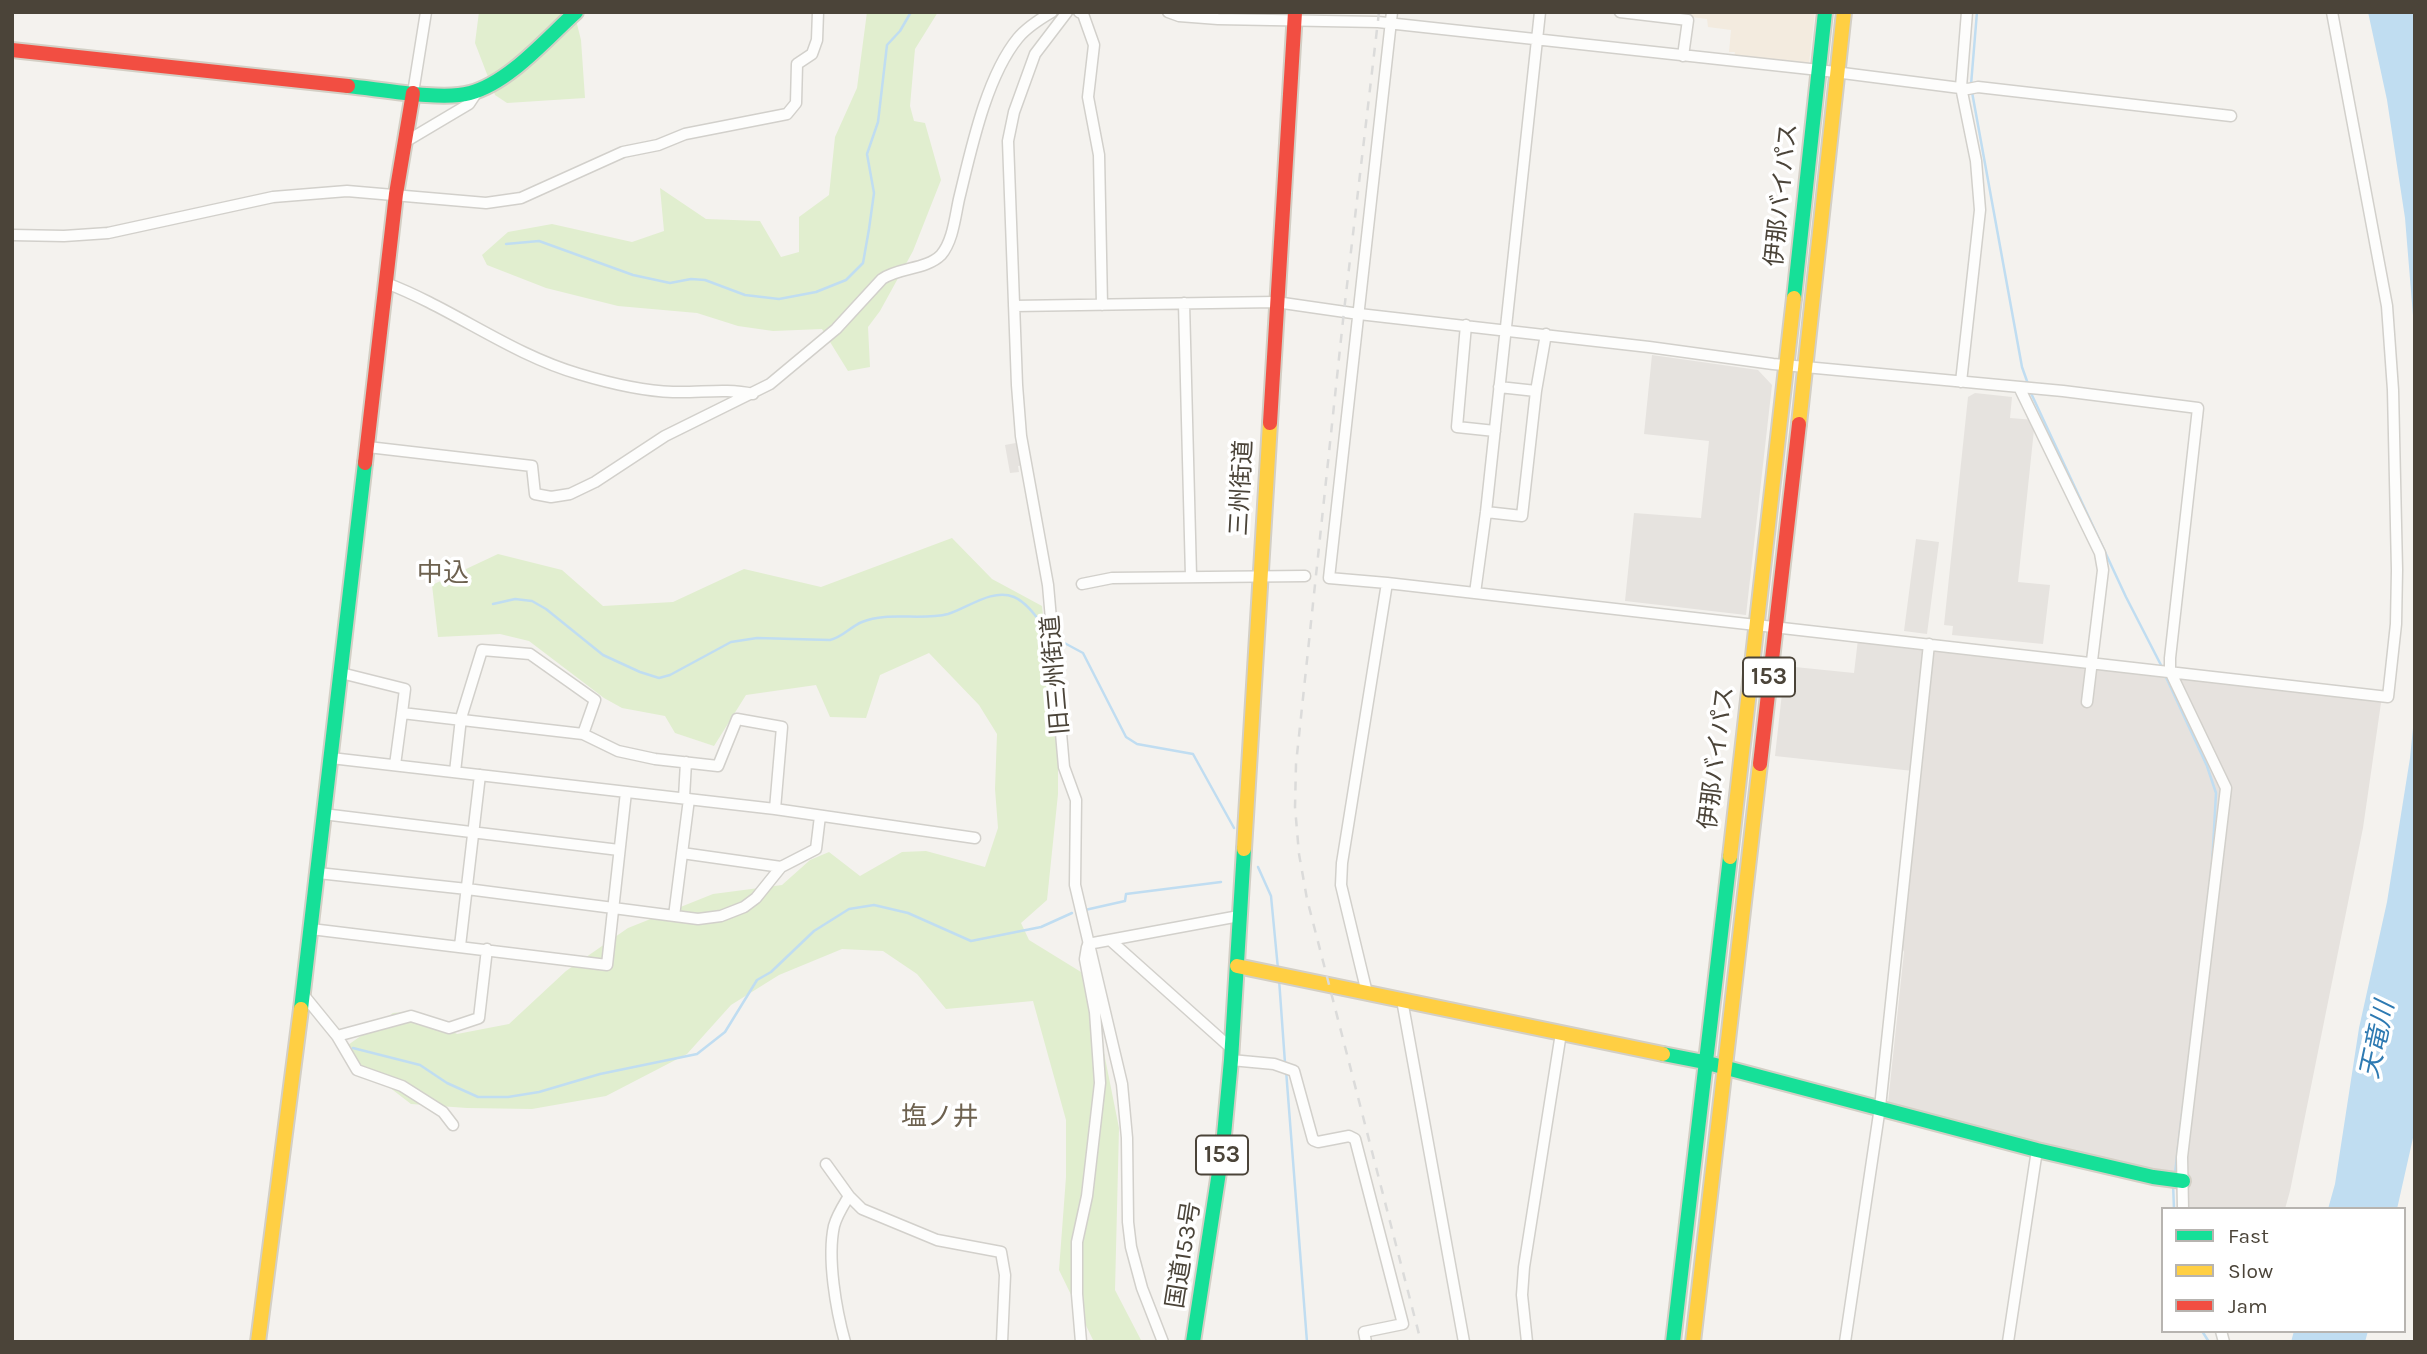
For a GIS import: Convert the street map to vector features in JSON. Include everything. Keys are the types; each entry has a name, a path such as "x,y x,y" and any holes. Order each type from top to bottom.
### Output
{"main road":[{"path":"12,50 413,93 467,95 477,92 520,62 576,12"},
{"name":"伊那バイパス","path":"1673,1342 1787,366 1825,12"},
{"name":"伊那バイパス","path":"1693,1342 1806,367 1844,12"},
{"name":"三州街道","path":"1237,966 1294,16"},
{"path":"258,1342 318,873 396,194 413,93"},
{"path":"1237,966 1704,1062 2037,1150 2177,1180"},
{"name":"国道153号","path":"1194,1342 1222,1158 1237,966"}],"street":[{"path":"413,93 426,12"},
{"path":"12,235 108,233 273,198 347,191 486,203 521,198 624,152 658,145 685,134 787,114 796,103 797,64 812,54 817,40 818,12"},
{"path":"368,447 533,466 535,494 551,497 570,494 595,482 665,436 771,384 836,329 881,279 929,262 939,256 947,246 966,171 1003,60 1020,36 1052,12"},
{"name":"旧三州街道","path":"1067,12 1034,54 1014,112 1008,141 1021,436 1048,585 1064,767 1076,800 1075,885 1122,1084 1128,1138 1128,1223 1131,1247 1142,1289 1163,1342"},
{"path":"1079,12 1083,14 1094,45 1088,97 1098,155 1102,305"},
{"path":"1168,12 1179,16 1218,19 1294,16 1390,24 2231,116"},
{"path":"1392,12 1329,578 1775,626 2388,697 2396,624 2397,570 2393,390 2387,306 2332,12"},
{"path":"1475,593 1540,12"},
{"path":"1620,12 1688,20 1684,56"},
{"path":"1961,382 1980,210 1969,88 1968,12"},
{"path":"405,142 470,104 477,92"},
{"path":"386,283 411,292 535,358 577,374 626,386 669,392 736,390 753,394"},
{"path":"1014,306 1276,302 1787,366 2020,387 2198,408 2170,671 2226,788 2182,1157 2177,1180 2183,1207"},
{"path":"1184,303 1191,576"},
{"path":"1466,325 1457,427 1494,431"},
{"path":"1486,512 1522,516 1536,391 1546,334"},
{"path":"1499,387 1536,391"},
{"path":"2020,387 2100,553 2103,570 2087,702"},
{"path":"1082,584 1112,578 1305,576"},
{"path":"1367,993 1341,885 1342,863 1387,583"},
{"path":"1845,1342 1880,1107 1929,644"},
{"path":"455,772 461,718 482,650 530,654 596,700 583,734"},
{"path":"341,673 405,690 395,765"},
{"path":"402,713 583,734 618,751 655,759 718,766 737,719 782,727 775,809"},
{"path":"331,758 775,809 975,838"},
{"path":"674,916 687,799 686,762"},
{"path":"460,946 480,775"},
{"path":"311,929 607,965 626,792"},
{"path":"323,814 620,850"},
{"path":"318,873 698,919 721,916 744,907 756,898 781,867 816,849 820,816"},
{"path":"682,853 781,867"},
{"path":"1081,1342 1077,1241 1087,1196 1100,1083 1096,1012 1085,959 1088,944 1239,916"},
{"path":"1110,940 1232,1055 1285,1067 1296,1076 1313,1140 1318,1142 1349,1136 1355,1139 1403,1324 1364,1332 1366,1342"},
{"path":"337,1036 411,1016 449,1028 479,1018 488,949"},
{"path":"301,993 337,1036 357,1070 402,1086 443,1112 453,1125"},
{"path":"1402,1000 1464,1342"},
{"path":"1527,1342 1522,1295 1524,1267 1561,1033"},
{"path":"2008,1342 2037,1150"},
{"path":"826,1164 862,1209 937,1240 1001,1252 1005,1275 1002,1342"},
{"path":"845,1342 839,1321 832,1255 834,1228 849,1196"}],"shaded area":[{"path":"1652,12 1815,12 1809,64 1734,57 1735,52 1729,52 1731,30 1708,27 1707,19"},
{"path":"1652,355 1758,370 1772,385 1746,615 1625,601 1634,513 1701,518 1709,441 1644,434"},
{"path":"1975,393 2012,397 2010,418 2035,420 2018,582 2050,585 2043,644 1952,635 1953,626 1944,625 1968,397"},
{"path":"1021,442 1025,465 1018,466 1019,472 1010,473 1005,445"},
{"path":"1916,539 1939,542 1927,634 1904,631"},
{"path":"1858,639 1927,649 1913,771 1775,756 1785,666 1854,673"},
{"path":"1931,649 2382,696 2363,828 2286,1207 2179,1207 2177,1173 2105,1159 1888,1103 1904,952 1899,941"}],"green space":[{"path":"479,12 574,12 581,40 585,98 507,103 495,95 475,43"},
{"path":"867,12 938,12 915,49 910,106 914,121 925,123 941,180 913,251 880,311 868,327 870,367 848,371 822,329 773,331 738,326 697,313 618,306 546,288 487,265 482,255 508,232 552,224 632,242 664,231 660,188 706,219 760,221 781,257 799,252 799,217 829,195 835,137 857,88"},
{"path":"952,538 992,579 1042,606 1058,748 1058,794 1047,900 1021,923 1029,940 1081,972 1103,1048 1119,1128 1115,1290 1142,1342 1094,1342 1059,1270 1066,1177 1066,1120 1033,1001 946,1009 917,974 883,951 842,949 779,975 731,1005 687,1054 606,1096 532,1109 411,1104 341,1050 393,1013 414,1011 457,1034 509,1024 566,971 628,928 713,894 782,885 810,860 829,852 860,876 902,852 926,851 985,867 998,828 995,789 997,734 979,705 929,653 880,675 866,718 830,717 816,685 746,695 714,746 675,733 665,716 622,708 604,698 529,641 500,634 438,637 432,585 498,554 562,570 603,606 673,602 744,569 821,587"}],"water":[{"path":"2368,12 2415,12 2415,340 2405,218 2387,100"},
{"name":"天竜川","path":"2415,708 2415,1129 2397,1207 2329,1207 2335,1184 2359,1028 2387,902 2410,758"},
{"path":"2293,1333 2367,1333 2365,1342 2291,1342"}],"waterway":[{"path":"506,244 539,241 633,275 670,283 691,279 705,280 745,295 779,299 816,292 846,280 863,263 869,229 874,193 867,154 878,122 887,45 900,31 911,12"},
{"path":"1971,85 1977,12"},
{"path":"1972,92 2022,367 2028,384"},
{"path":"2030,391 2126,597 2163,669"},
{"path":"493,604 515,599 532,601 546,609 603,655 659,678 670,675 731,642 757,638 830,640 872,619 938,616 997,595 1014,597 1024,603 1048,632"},
{"path":"1057,639 1083,653 1126,737 1137,744 1193,754 1234,828"},
{"path":"2165,675 2207,766 2216,793 2212,865 2191,1045"},
{"path":"1258,867 1271,896 1278,969"},
{"path":"1085,910 1125,901 1126,894 1221,882"},
{"path":"353,1048 420,1065 447,1083 478,1097 508,1097 539,1092 600,1074 697,1054 725,1032 757,980 771,972 814,931 849,909 874,905 908,913 971,941 1041,927 1072,913"},
{"path":"1279,979 1285,1063"},
{"path":"1286,1070 1307,1342"},
{"path":"2175,1173 2183,1107"},
{"path":"2173,1183 2174,1207"},
{"path":"2203,1333 2209,1342"}],"railway":[{"path":"1379,12 1296,764 1295,807 1299,854 1307,899 1421,1342"}],"traffic: fast":[{"path":"348,86 443,96 470,93 485,88 513,70 576,12"},
{"path":"1794,298 1825,12"},
{"path":"301,1009 365,463"},
{"path":"1193,1342 1223,1146 1244,849"},
{"path":"1673,1342 1730,857"},
{"path":"1663,1054 1704,1062 2037,1150 2153,1177 2183,1181"}],"traffic: slow":[{"path":"1799,424 1844,12"},
{"path":"1730,857 1794,298"},
{"path":"1244,849 1270,423"},
{"path":"1693,1342 1760,764"},
{"path":"1237,966 1663,1054"},
{"path":"258,1342 301,1009"}],"traffic: jam":[{"path":"1270,423 1295,12"},
{"path":"12,50 348,86"},
{"path":"365,463 396,194 413,93"},
{"path":"1760,764 1799,424"}],"district":[{"name":"中込","path":"443,574"},
{"name":"塩ノ井","path":"940,1118"}]}
